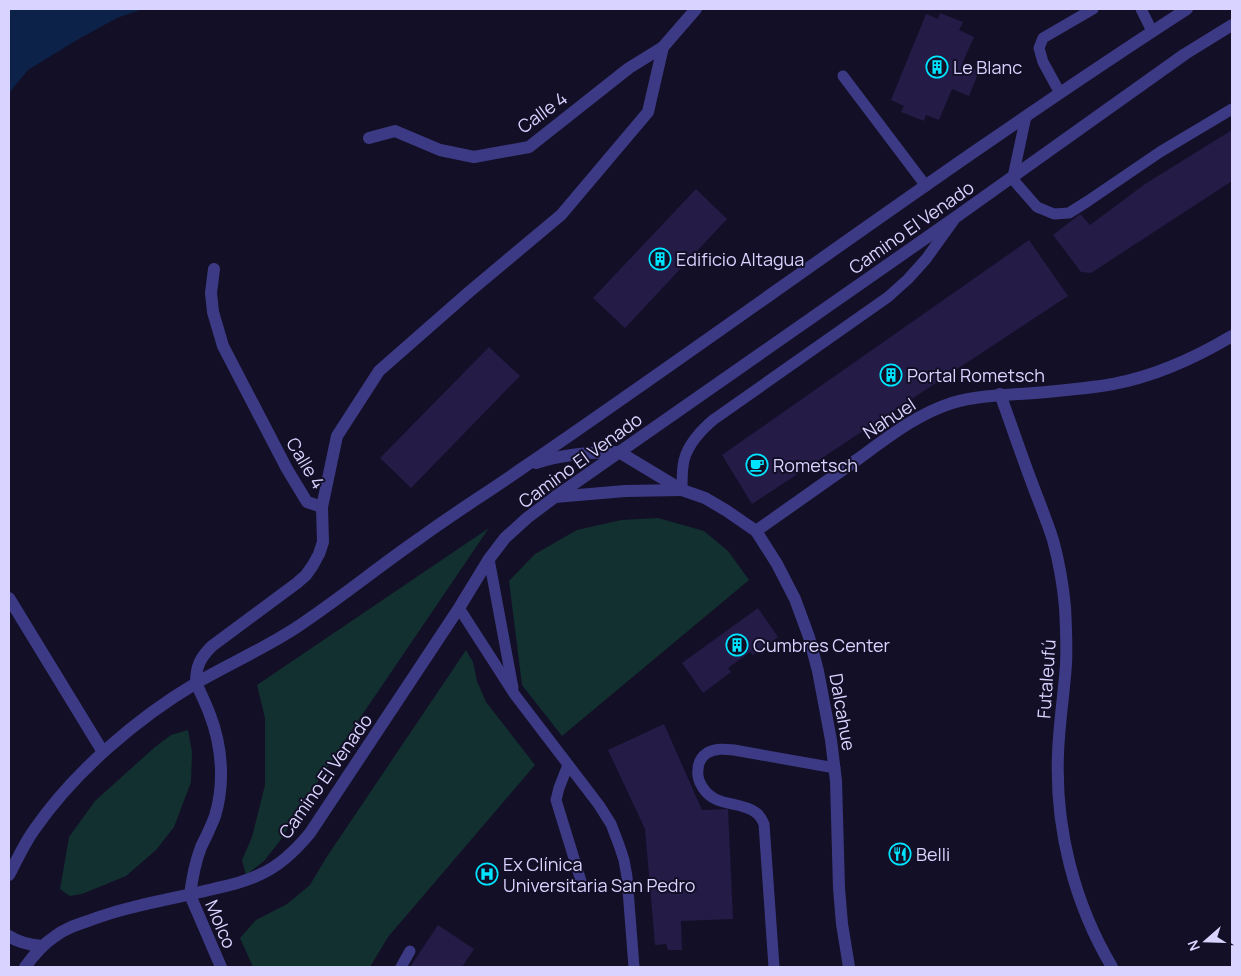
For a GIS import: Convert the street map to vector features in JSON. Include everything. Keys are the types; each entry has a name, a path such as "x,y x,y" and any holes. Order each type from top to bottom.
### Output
{"street":[{"path":"322,507 337,436 378,371 561,215 648,112 663,47 696,9"},
{"name":"Camino El Venado","path":"9,875 32,833 48,811 78,777 103,752 162,706 196,683 294,629 420,537 526,466 1026,116 1187,9"},
{"name":"Camino El Venado","path":"25,967 42,946 65,930 100,916 244,882 276,865 300,845 310,833 459,608 489,559 505,538 527,518 1185,54 1232,25"},
{"name":"Calle 4","path":"369,138 395,131 440,150 474,157 529,147 628,68 663,47"},
{"name":"Calle 4","path":"196,683 196,673 204,654 306,575 314,565 323,542 322,507 307,502 287,469 223,346 212,312 211,293 214,269"},
{"name":"Nahuel","path":"756,531 898,430 933,411 975,398 1000,394 1085,388 1145,376 1205,352 1232,336"},
{"name":"Futaleufú","path":"1000,394 1052,540 1060,573 1065,606 1066,634 1066,662 1058,753 1058,787 1061,820 1066,854 1077,892 1092,929 1112,967"},
{"path":"526,466 566,455 587,452 620,452"},
{"name":"Dalcahue","path":"620,452 682,490 705,498 720,506 756,531 778,564 795,599 809,637 826,705 835,768 839,888 842,924 849,967"},
{"name":"Dalcahue","path":"555,497 625,491 682,490"},
{"path":"9,598 103,752"},
{"path":"190,895 193,874 215,814 221,778 218,742 211,716 196,683"},
{"name":"Molco","path":"190,895 220,967"},
{"path":"9,936 28,945 42,946"}],"lane":[{"path":"1060,93 1042,62 1039,48 1043,38 1092,9"},
{"path":"1141,9 1152,31"},
{"path":"843,76 926,186"},
{"path":"1026,116 1013,176 1016,183 1037,207 1054,214 1069,213 1160,152 1232,109"},
{"path":"682,490 683,464 694,439 703,429 713,420 888,297 926,259 956,217"},
{"path":"489,559 514,695"},
{"path":"459,608 514,695 599,805 611,824 620,844 627,876 634,967"},
{"path":"774,967 764,824 760,815 754,810 722,802 705,792 698,776 699,762 711,750 720,749 835,768"},
{"path":"568,765 556,800 581,881"},
{"path":"400,967 410,951"}],"green space":[{"path":"658,518 704,531 728,551 749,580 562,736 522,685 509,581 535,554 577,530 621,520"},
{"path":"489,528 341,746 279,842 264,861 246,875 242,860 252,837 265,785 265,718 257,685"},
{"path":"466,650 473,662 477,681 486,702 535,765 388,937 370,967 253,967 240,938 256,920 287,904 310,885 326,858"},
{"path":"188,730 192,752 191,782 174,827 156,850 126,876 82,894 70,896 60,889 69,837 95,801 155,747 171,735"}],"water":[{"path":"9,9 143,9 117,18 28,70 9,93"}],"building":[{"name":"Le Blanc","path":"940,13 963,22 959,30 974,37 962,64 979,71 969,96 952,89 939,120 926,115 924,121 901,112 904,106 891,100 926,14 938,19"},
{"path":"1232,130 1232,181 1091,273 1081,272 1053,235 1080,214 1090,225 1145,184"},
{"name":"Edificio Altagua","path":"696,189 727,219 625,328 593,298"},
{"name":"Portal Rometsch","path":"1029,240 1068,296 752,504 722,455"},
{"path":"489,347 520,376 411,488 380,458"},
{"name":"Cumbres Center","path":"758,608 778,637 753,655 750,652 728,668 731,672 703,693 682,663"},
{"path":"664,724 702,810 728,809 733,919 681,921 682,950 668,950 666,944 655,945 645,829 608,750"},
{"path":"438,925 474,949 462,967 410,967"}],"place":[{"name":"Le Blanc","path":"937,67"},
{"name":"Edificio Altagua","path":"660,259"},
{"name":"Portal Rometsch","path":"891,375"},
{"name":"Rometsch","path":"757,465"},
{"name":"Cumbres Center","path":"737,645"},
{"name":"Belli","path":"900,854"},
{"name":"Ex Clínica Universitaria San Pedro","path":"487,874"}]}
